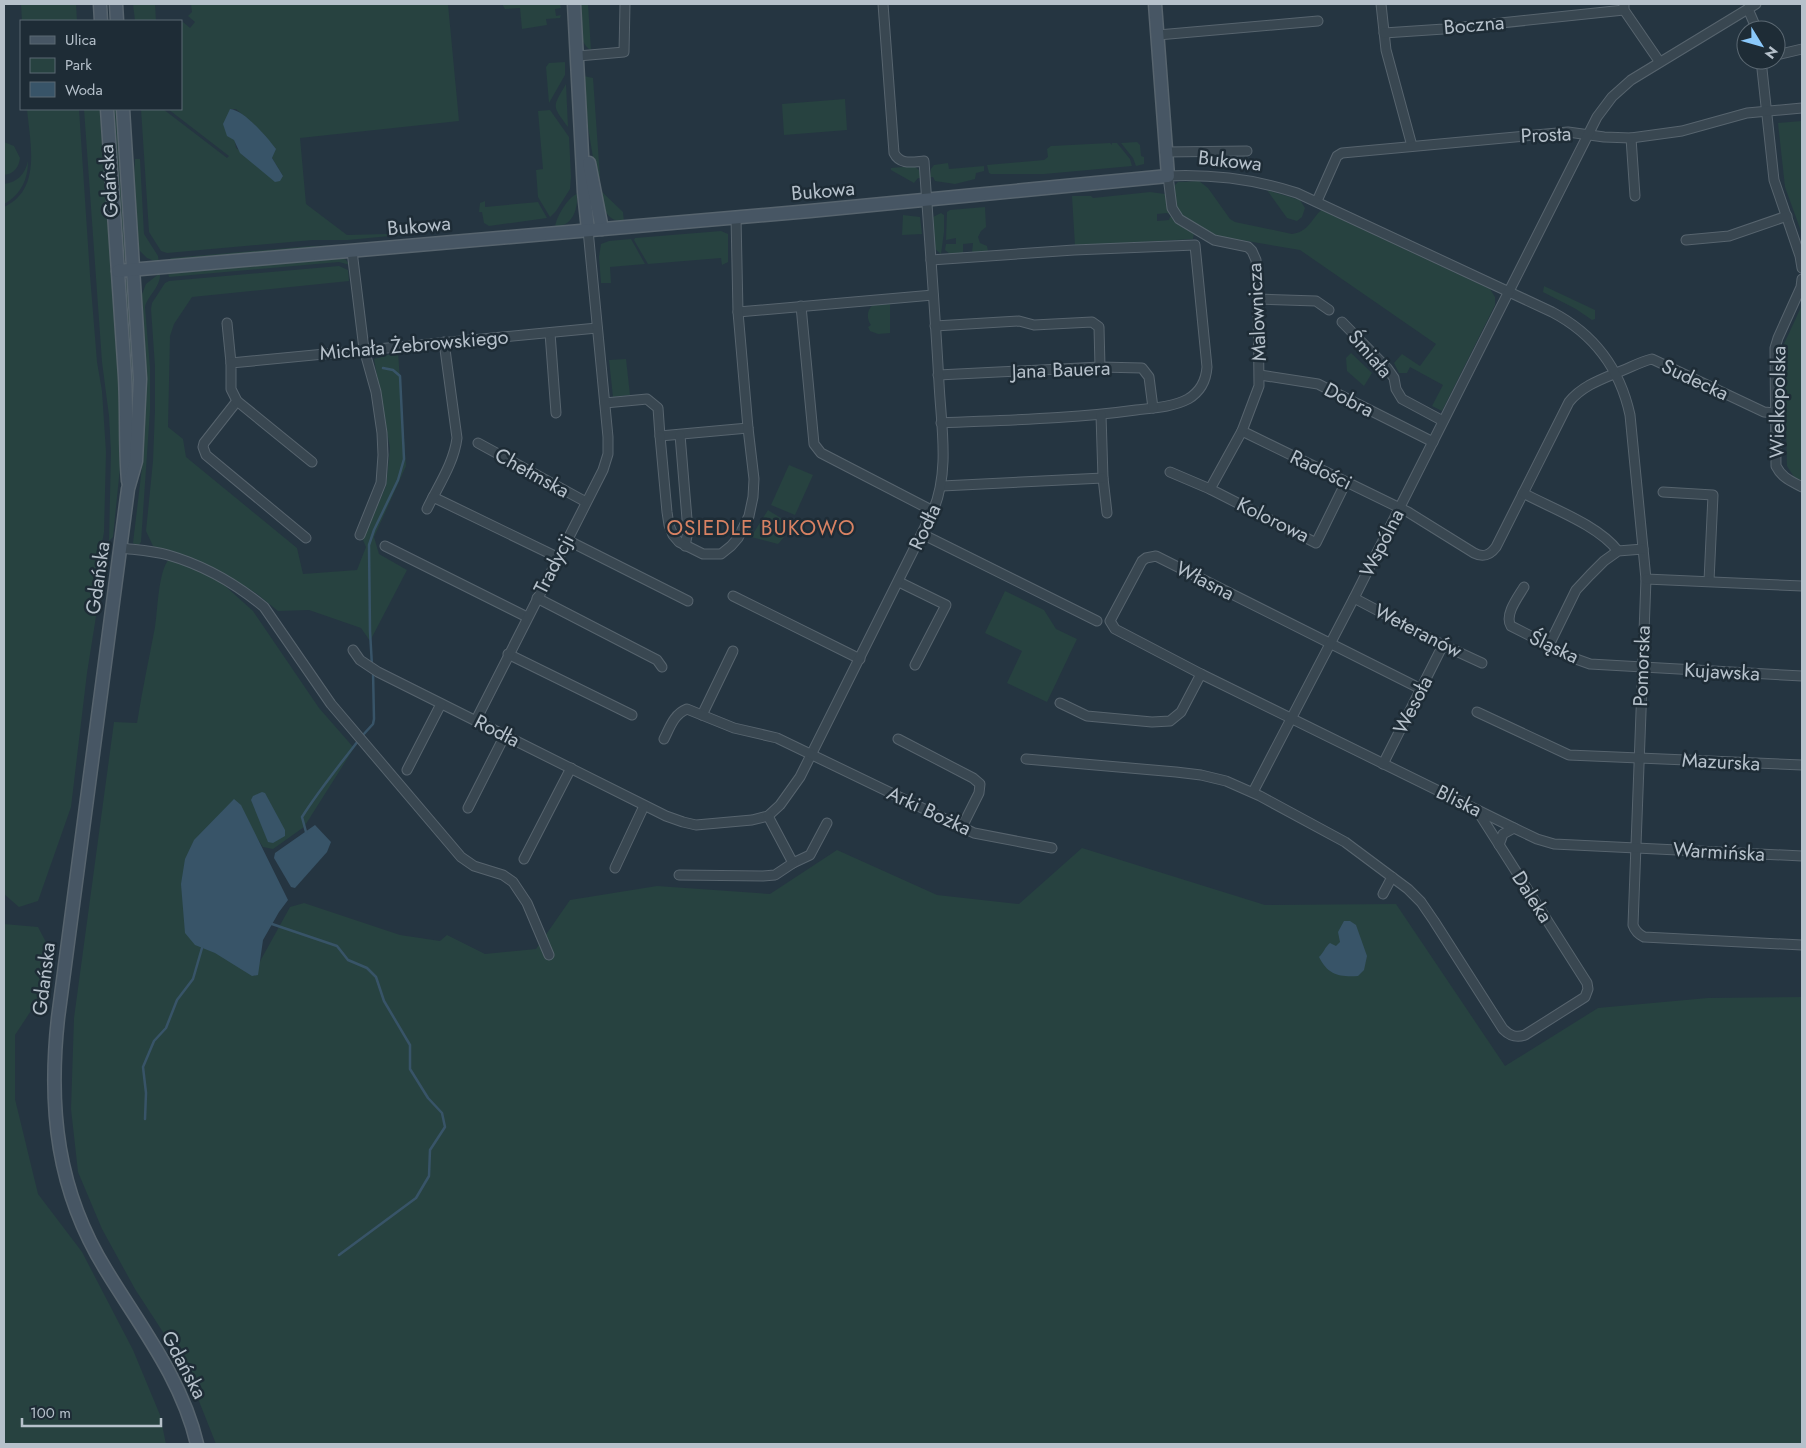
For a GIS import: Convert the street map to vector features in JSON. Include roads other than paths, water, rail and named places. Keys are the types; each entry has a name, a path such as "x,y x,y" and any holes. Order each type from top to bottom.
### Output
{"main road":[{"path":"100,4 101,20"},
{"path":"116,4 117,20"},
{"path":"574,4 584,192 588,230"},
{"path":"1155,4 1168,176"},
{"name":"Gdańska","path":"107,110 126,411 128,489"},
{"name":"Gdańska","path":"123,110 139,360 140,415 136,461 128,489 57,1031 53,1084 55,1122 64,1172 72,1200 88,1238 105,1270 170,1372 186,1408 198,1444"},
{"path":"581,124 602,228"},
{"name":"Bukowa","path":"118,271 927,200 1168,176"}],"street":[{"path":"578,56 624,52 625,4"},
{"name":"Rodła","path":"353,650 360,660 378,672 644,806 683,822 696,825 752,820 768,816 788,795 811,755 860,659 933,511 942,486 943,466 934,295 924,161 901,161 894,153 883,4"},
{"path":"1381,4 1386,50 1412,146"},
{"path":"1752,6 1755,20"},
{"name":"Wspólna","path":"1253,792 1400,508 1588,134 1601,112 1620,88 1631,80 1659,61 1752,6"},
{"path":"1624,7 1659,61"},
{"name":"Boczna","path":"1384,33 1624,7"},
{"path":"1158,35 1318,21"},
{"path":"1786,53 1802,49"},
{"path":"1762,70 1774,180 1800,256 1802,268"},
{"name":"Prosta","path":"1317,201 1339,154 1568,132 1604,137 1631,138 1682,131 1739,115 1802,108"},
{"path":"1631,138 1635,196"},
{"name":"Bukowa","path":"1166,152 1247,151"},
{"name":"Bukowa","path":"1168,176 1210,176 1245,179 1276,186 1317,201 1508,292"},
{"name":"Malownicza","path":"1168,176 1172,208 1179,219 1214,240 1243,245 1252,251 1256,260 1259,386 1242,431 1210,489"},
{"path":"1686,240 1728,236 1787,216"},
{"path":"605,403 647,399 658,408 669,525 673,535 685,546 703,554 721,554 731,546 738,538 749,516 753,498 754,479 738,312 736,217"},
{"name":"Tradycji","path":"476,720 557,557 587,507 608,454 605,403 588,230"},
{"path":"931,260 1074,250 1195,245 1207,367 1205,379 1199,390 1190,398 1153,408 1101,415 941,424"},
{"path":"352,251 364,349 376,392 383,455 381,483 360,535"},
{"name":"Wielkopolska","path":"1802,279 1801,287 1775,348 1776,466 1786,479 1802,487"},
{"name":"Pomorska","path":"1508,292 1552,312 1577,327 1597,346 1616,373 1627,401 1630,415 1646,579 1632,925 1644,937 1802,945"},
{"path":"738,312 934,295"},
{"path":"1258,299 1316,301 1328,310"},
{"path":"801,306 814,444 821,453 933,511"},
{"path":"935,326 1019,320 1034,325 1092,322 1099,327 1100,367"},
{"name":"Śmiała","path":"1342,322 1387,368 1394,378 1398,395 1402,399 1443,421"},
{"path":"227,323 231,363 231,389 237,402 312,462"},
{"name":"Michała Żebrowskiego","path":"231,363 598,328"},
{"path":"550,333 556,413"},
{"path":"427,509 456,449 457,438 444,342"},
{"name":"Sudecka","path":"1523,493 1569,402 1580,390 1605,377 1644,361 1652,359 1764,412 1775,413"},
{"name":"Jana Bauera","path":"938,375 1100,367 1142,368 1149,377 1153,408"},
{"name":"Dobra","path":"1260,375 1318,384 1433,442"},
{"path":"237,402 204,443 203,447 206,455 306,538"},
{"path":"1101,415 1103,478 1107,513"},
{"path":"660,436 748,428"},
{"name":"Radości","path":"1242,431 1400,508 1474,553 1486,556 1492,553 1496,547 1523,493"},
{"path":"680,435 688,531 685,546"},
{"name":"Chełmska","path":"478,443 587,507"},
{"name":"Kolorowa","path":"1170,472 1210,489 1316,543 1346,482"},
{"path":"942,486 1103,478"},
{"path":"1662,492 1713,495 1709,582"},
{"path":"1523,493 1594,530 1610,542 1618,552"},
{"path":"433,497 557,557"},
{"path":"922,534 1097,621"},
{"path":"566,540 688,601"},
{"path":"385,546 527,617"},
{"path":"121,548 166,555 199,566 251,596 264,607 331,704 461,857 474,866 503,875 513,882 527,903 550,955"},
{"path":"1549,645 1576,590 1604,561 1618,552 1643,549"},
{"name":"Własna","path":"1110,621 1142,561 1156,556 1420,690"},
{"path":"1646,579 1802,586"},
{"path":"898,582 946,605 916,665"},
{"name":"Śląska","path":"1524,587 1509,616 1511,626 1576,659 1590,664 1642,668"},
{"path":"734,596 860,659"},
{"path":"536,598 657,660 662,667"},
{"name":"Weteranów","path":"1354,598 1443,645 1482,663"},
{"name":"Bliska","path":"1110,621 1115,629 1201,674 1536,839 1554,844 1636,848"},
{"name":"Wesoła","path":"1383,764 1443,645"},
{"path":"702,715 733,651"},
{"path":"508,654 632,715"},
{"name":"Kujawska","path":"1642,668 1802,676"},
{"path":"1060,704 1088,716 1152,722 1170,721 1181,712 1201,674"},
{"path":"407,770 442,704"},
{"name":"Arki Bożka","path":"664,738 676,716 681,711 687,709 734,728 777,738 974,833 1052,848"},
{"name":"Mazurska","path":"1477,712 1570,755 1802,765"},
{"path":"468,808 505,735"},
{"path":"898,739 973,778 980,784 979,793 962,827"},
{"path":"1026,759 1201,775 1226,780 1253,792 1345,842 1392,877 1383,894"},
{"path":"524,859 571,768"},
{"path":"615,868 644,806"},
{"name":"Daleka","path":"1392,877 1408,888 1434,921 1507,1033 1520,1037 1525,1035 1585,998 1588,983 1477,810"},
{"path":"768,816 793,864"},
{"path":"680,875 775,875 810,855 827,823"},
{"path":"1499,845 1503,834 1514,828"},
{"name":"Warmińska","path":"1636,848 1802,856"}],"water":[{"path":"230,109 248,119 276,149 272,158 283,176 280,181 275,182 240,153 234,140 227,136 223,124"},
{"path":"262,792 265,793 285,830 285,836 273,843 268,842 251,800 253,796"},
{"path":"234,799 241,805 288,900 263,940 258,975 252,976 215,953 195,945 185,933 181,884 185,859 194,840"},
{"path":"315,825 331,842 327,852 295,888 291,887 274,858 275,853"},
{"path":"1344,921 1350,921 1356,925 1367,956 1364,970 1358,976 1335,974 1326,968 1319,957 1330,943 1336,946 1340,942 1338,932"}],"waterway":[{"path":"372,666 369,545 374,530 398,480 404,459 400,376 393,370 383,368"},
{"path":"362,736 373,724 374,719 373,671"},
{"path":"306,832 302,817 358,741"},
{"path":"272,924 337,946 348,960 367,968 376,977 384,1001 410,1045 410,1069 428,1098 442,1113 445,1127 430,1150 429,1176 416,1198 339,1255"},
{"path":"145,1119 146,1093 143,1067 154,1041 166,1028 177,1000 193,979 202,948"}],"district":[{"name":"OSIEDLE BUKOWO","path":"761,528"}]}
